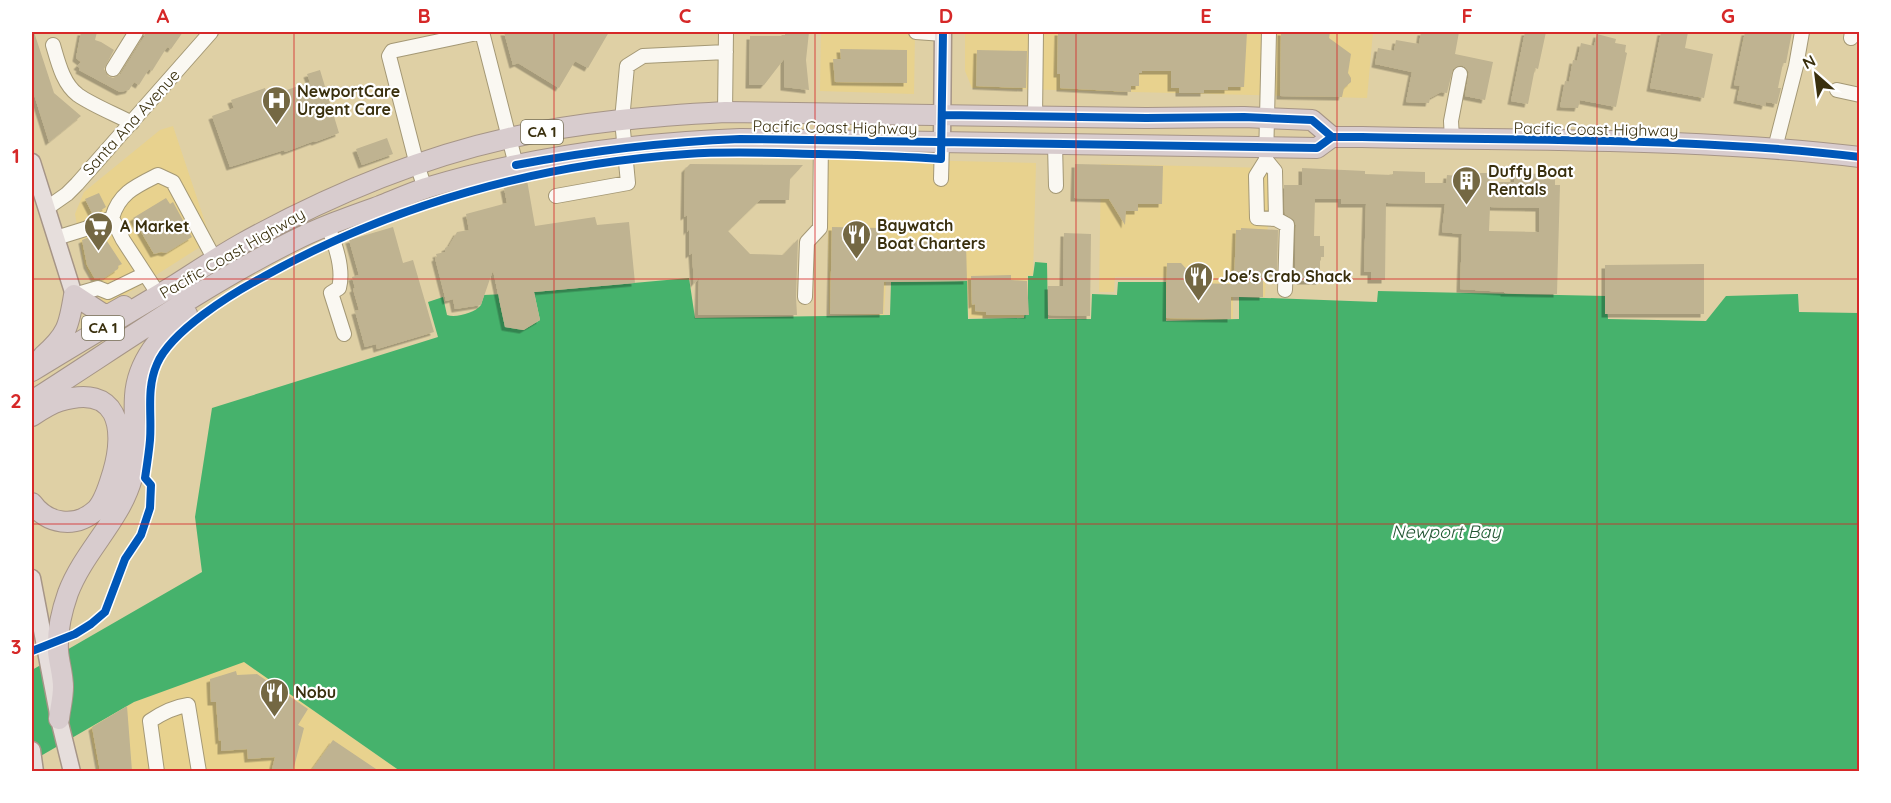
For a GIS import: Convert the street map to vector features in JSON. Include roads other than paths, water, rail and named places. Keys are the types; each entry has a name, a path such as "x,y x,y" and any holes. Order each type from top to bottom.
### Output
{"highway":[{"name":"Pacific Coast Highway","path":"32,371 158,282 215,260 306,211 351,191 417,165 508,138 622,120 725,112 1035,117 1244,117 1312,120 1332,137"},
{"name":"Pacific Coast Highway","path":"32,401 213,285 327,225 425,188 516,165 624,147 682,141 740,139 1055,144 1266,154 1317,148 1332,137 1594,141 1775,148 1860,157"},
{"path":"59,719 63,688 58,650 67,596 75,576 118,512 132,478 136,450 135,395 137,381 146,359 167,331 241,278 263,257"},
{"path":"32,366 65,333 74,295 97,312 110,314 158,282"},
{"path":"32,416 59,401 77,397 98,399 109,407 116,418 119,430 116,462 108,490 96,509 80,520 68,522 47,518 32,503"}],"main road":[{"path":"942,142 943,33"},
{"path":"32,162 74,295"},
{"path":"32,578 41,632 71,768"},
{"path":"32,750 35,771"}],"street":[{"path":"113,69 136,32"},
{"name":"Santa Ana Avenue","path":"47,208 67,194 211,32"},
{"path":"425,188 389,56 392,51 482,32 516,165"},
{"path":"725,112 726,32"},
{"path":"916,32 943,33"},
{"path":"1035,117 1036,32"},
{"path":"1269,32 1266,154 1256,176 1257,218 1276,219 1287,225 1285,290"},
{"path":"1775,148 1796,66 1802,32"},
{"path":"53,45 58,64 66,80 77,94 132,123"},
{"path":"556,196 628,183 622,120 627,66 643,56 726,52"},
{"path":"1452,139 1451,121 1460,74"},
{"path":"1837,90 1860,95"},
{"path":"805,297 807,242 820,228 821,140"},
{"path":"941,178 942,142"},
{"path":"1055,144 1056,186"},
{"path":"158,282 123,240 112,218 115,207 131,188 158,175 173,182 215,260"},
{"path":"56,238 85,230 112,218"},
{"path":"327,225 333,240 341,280 339,288 331,293 344,334"},
{"path":"157,771 150,721 171,709 188,705 199,771"}],"water":[{"name":"Newport Bay","path":"1035,262 1047,263 1048,319 1091,319 1092,294 1117,295 1118,282 1166,282 1166,321 1239,319 1239,297 1377,302 1378,291 1606,296 1608,319 1706,321 1726,296 1798,294 1799,312 1859,313 1859,771 400,771 244,662 134,702 32,761 32,670 202,572 195,517 212,408 438,337 428,302 443,297 447,315 455,316 478,308 484,295 505,294 499,300 505,327 524,330 540,320 534,292 689,278 695,318 890,315 891,282 967,281 968,319 1024,318 1025,312 1028,312 1028,276 1033,276"}],"place":[{"name":"NewportCare Urgent Care","path":"276,126"},
{"name":"Duffy Boat Rentals","path":"1467,206"},
{"name":"A Market","path":"99,252"},
{"name":"Baywatch Boat Charters","path":"856,260"},
{"name":"Joe's Crab Shack","path":"1199,302"},
{"name":"Nobu","path":"274,718"}]}
